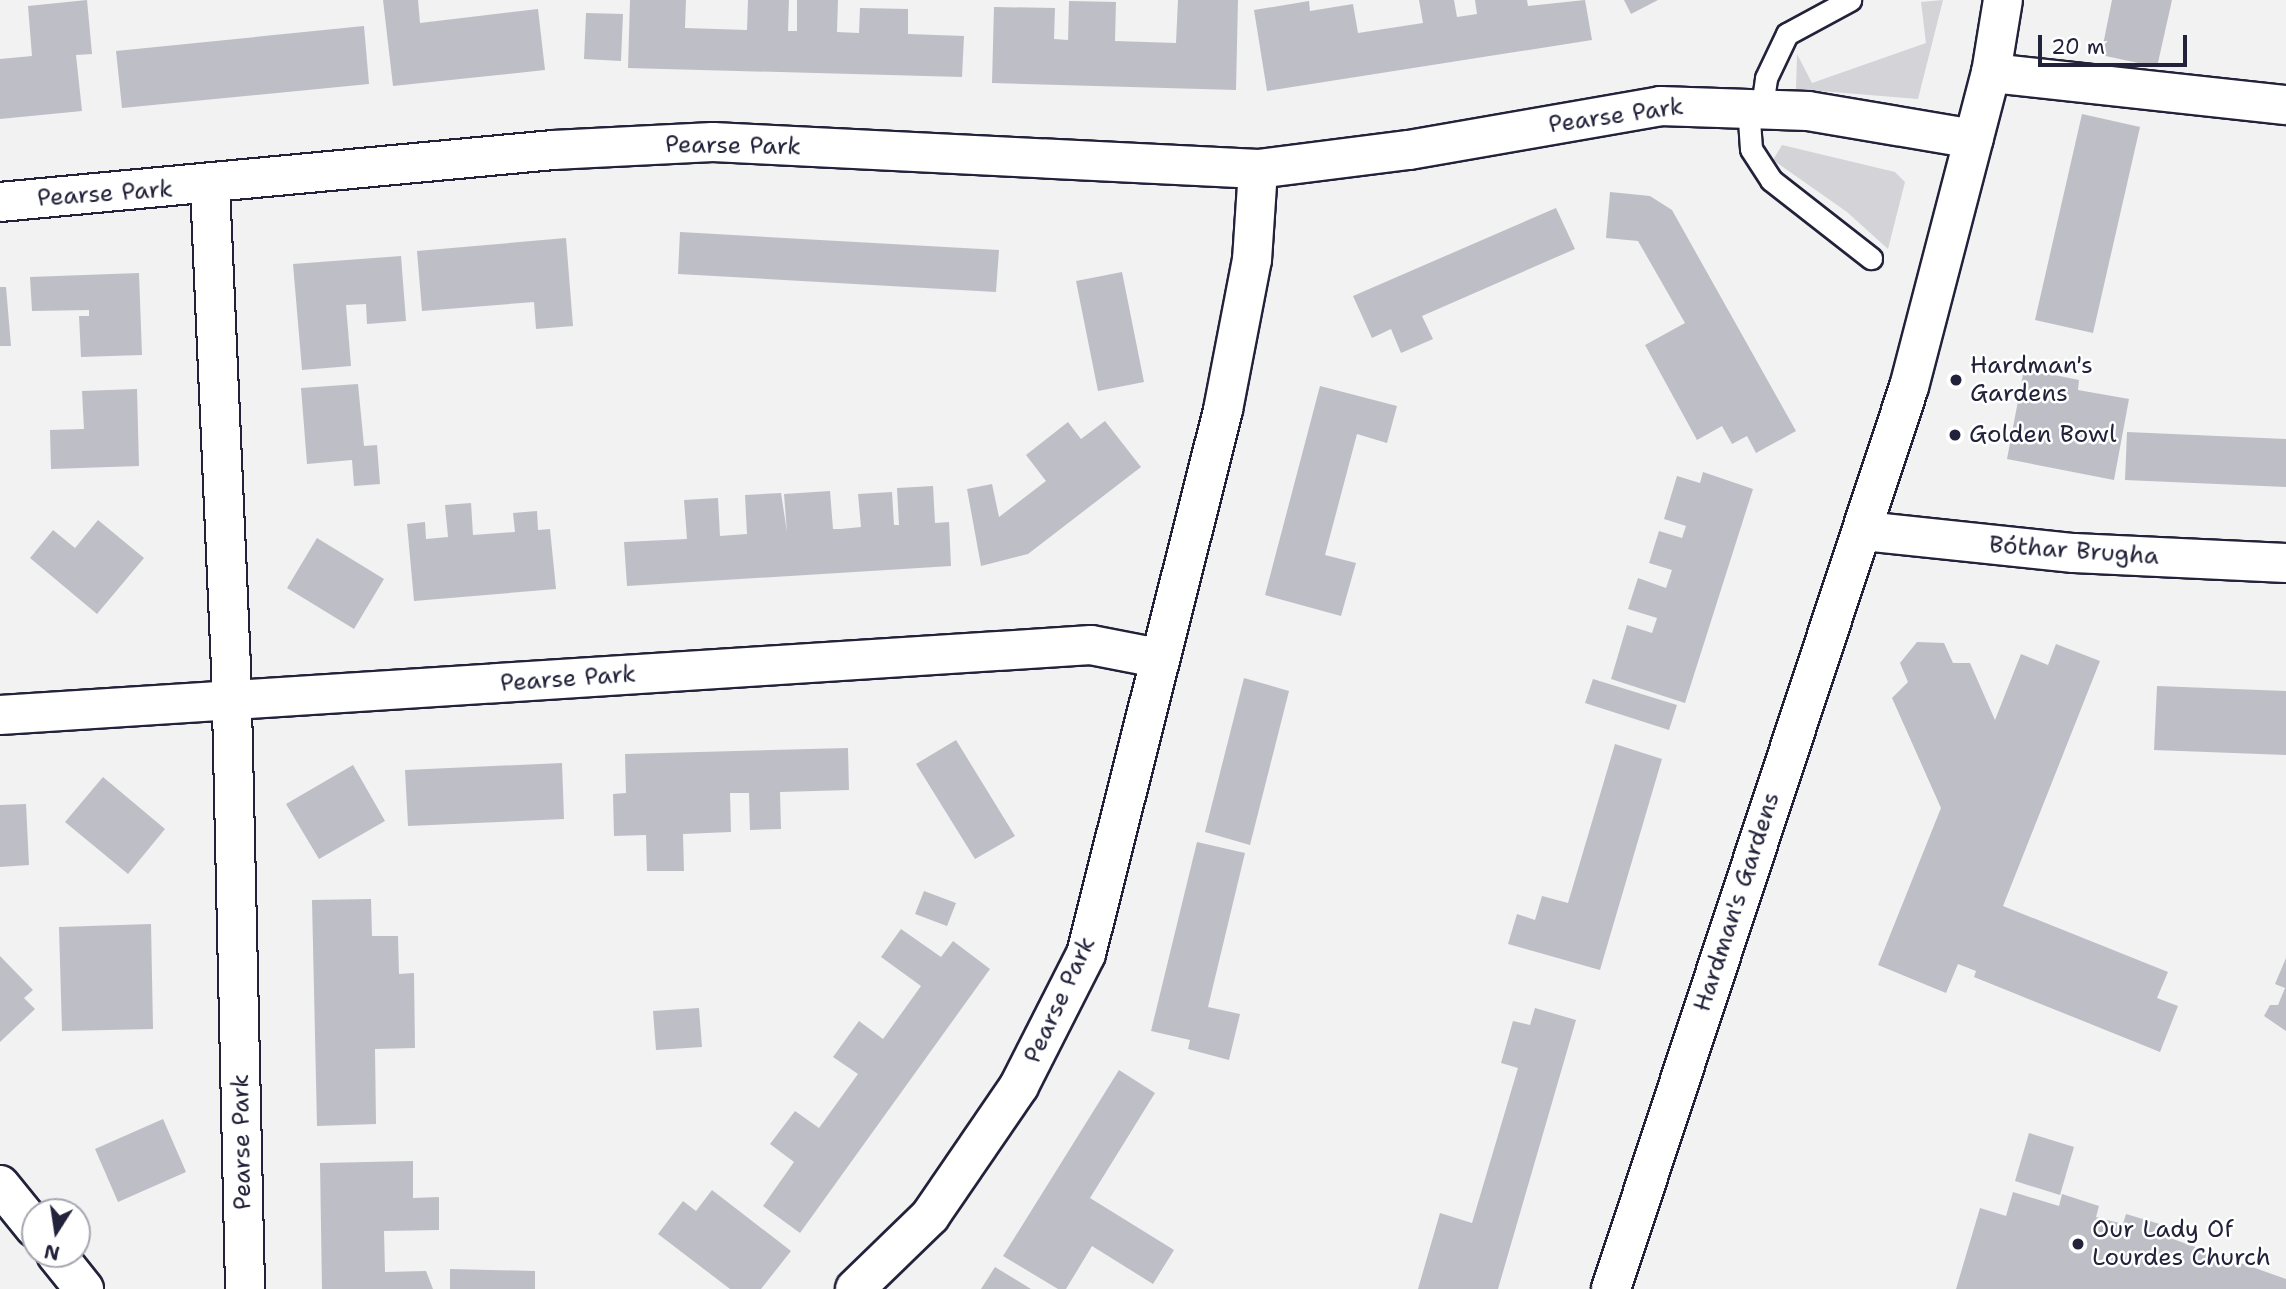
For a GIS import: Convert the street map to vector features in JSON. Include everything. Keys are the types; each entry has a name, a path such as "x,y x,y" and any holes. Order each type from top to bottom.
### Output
{"street":[{"name":"Hardman's Gardens","path":"1611,1289 1864,531 1909,387 1991,73 2003,0"},
{"path":"1991,73 2286,105"},
{"name":"Pearse Park","path":"0,202 209,186 553,150 713,142 1258,169 1409,150 1660,106 1755,106 1974,139"},
{"name":"Pearse Park","path":"855,1289 930,1216 1019,1086 1086,954 1131,791 1158,657 1223,410 1252,260 1258,169"},
{"name":"Pearse Park","path":"209,186 229,701 245,1289"},
{"name":"Bóthar Brugha","path":"1864,531 2074,553 2286,563"},
{"name":"Pearse Park","path":"0,715 1091,645 1158,657"},
{"path":"0,1185 21,1211"},
{"path":"67,1268 84,1289"}],"lane":[{"path":"1850,0 1787,34 1755,106 1751,149 1770,180 1871,258"}],"shaded area":[{"path":"1943,0 1918,99 1796,89 1797,54 1812,83 1926,43 1921,2"},
{"path":"1782,145 1895,172 1905,182 1888,249 1847,212 1773,160"}],"building":[{"path":"87,0 92,54 76,55 82,111 0,119 0,59 32,56 28,6"},
{"path":"383,0 418,0 420,23 538,9 545,70 393,86"},
{"path":"630,0 686,0 685,28 747,30 748,0 789,0 788,31 797,31 797,0 838,0 837,32 859,33 860,8 908,9 908,34 964,36 962,77 628,68"},
{"path":"1178,0 1238,0 1236,90 992,83 994,7 1055,8 1054,39 1068,40 1069,1 1116,2 1115,41 1176,43"},
{"path":"1419,0 1454,0 1457,17 1477,14 1475,0 1527,0 1528,6 1585,0 1592,40 1267,91 1254,10 1309,1 1310,11 1353,4 1358,33 1423,23"},
{"path":"1624,0 1658,0 1631,14"},
{"path":"2112,0 2172,0 2157,67 2101,55"},
{"path":"586,13 623,14 621,61 584,59"},
{"path":"364,26 369,84 122,108 116,51"},
{"path":"2082,114 2140,127 2093,333 2035,320"},
{"path":"1610,192 1650,196 1672,210 1796,431 1756,453 1747,436 1732,444 1722,426 1697,440 1645,345 1685,323 1638,241 1606,238"},
{"path":"1556,208 1575,249 1422,316 1433,339 1401,353 1391,329 1372,338 1353,296"},
{"path":"680,232 999,250 996,292 678,274"},
{"path":"566,238 573,326 536,329 534,302 422,311 417,251"},
{"path":"401,256 406,321 367,324 366,304 346,305 351,366 302,370 293,264"},
{"path":"1122,272 1144,382 1098,391 1076,281"},
{"path":"139,273 142,355 81,357 79,316 89,316 89,310 32,311 30,277"},
{"path":"0,287 6,287 11,346 0,346"},
{"path":"2024,369 2079,380 2078,390 2129,399 2114,480 2007,459"},
{"path":"358,384 364,446 377,445 380,484 354,486 352,460 307,464 301,388"},
{"path":"1320,386 1397,406 1387,443 1357,434 1325,555 1356,563 1341,616 1265,595"},
{"path":"137,389 139,466 51,469 50,430 84,429 82,391"},
{"path":"1105,421 1141,467 1028,554 981,566 967,489 992,484 999,517 1046,481 1026,455 1068,422 1081,439"},
{"path":"2127,432 2286,439 2286,487 2125,480"},
{"path":"1703,472 1753,489 1685,703 1611,679 1627,625 1652,633 1657,618 1628,609 1638,578 1666,588 1672,570 1649,563 1659,531 1682,538 1686,526 1664,519 1677,476 1700,483"},
{"path":"933,486 935,523 949,522 951,566 627,586 624,542 687,539 684,500 718,498 720,536 747,534 745,495 781,493 787,532 784,494 830,491 833,529 841,529 861,527 858,494 892,492 894,525 899,525 897,488"},
{"path":"471,503 473,535 515,532 513,513 537,511 538,530 550,529 556,589 414,601 407,524 425,522 426,539 448,537 445,505"},
{"path":"98,520 144,558 97,614 30,558 53,530 75,548"},
{"path":"317,538 384,579 354,629 287,588"},
{"path":"1917,642 1944,643 1953,663 1970,663 1995,720 2021,654 2048,665 2056,644 2100,661 2003,906 2168,972 2157,998 2178,1006 2160,1052 1974,977 1976,971 1958,964 1946,993 1878,965 1941,808 1892,698 1908,682 1900,663"},
{"path":"1244,678 1289,691 1250,845 1205,832"},
{"path":"1593,679 1677,705 1669,730 1585,703"},
{"path":"2157,686 2286,691 2286,755 2154,750"},
{"path":"956,740 1015,836 975,859 916,764"},
{"path":"1615,744 1662,759 1600,970 1508,944 1517,914 1535,920 1542,896 1568,903"},
{"path":"848,748 849,790 780,792 781,829 750,830 749,793 730,793 731,832 683,834 684,871 647,871 646,835 614,836 613,794 626,793 625,754"},
{"path":"562,763 564,819 408,826 405,770"},
{"path":"353,765 385,821 319,859 286,804"},
{"path":"103,777 165,829 128,874 65,822"},
{"path":"26,804 29,865 0,867 0,805"},
{"path":"1197,842 1245,853 1208,1007 1240,1014 1229,1060 1188,1049 1190,1040 1151,1031"},
{"path":"924,891 956,903 947,926 915,914"},
{"path":"371,899 372,936 398,936 399,974 414,973 415,1048 375,1049 376,1124 317,1126 312,900"},
{"path":"151,924 153,1029 62,1031 59,927"},
{"path":"901,929 941,957 953,941 990,969 800,1233 763,1206 794,1162 770,1144 795,1111 819,1128 858,1074 833,1057 859,1021 883,1039 921,986 881,957"},
{"path":"0,956 33,990 24,998 35,1009 0,1042"},
{"path":"2286,958 2286,1031 2264,1016 2270,1005 2278,1005 2285,988 2275,984"},
{"path":"699,1008 702,1047 656,1050 653,1011"},
{"path":"1535,1008 1576,1020 1498,1289 1418,1289 1440,1213 1472,1223 1518,1068 1501,1063 1513,1021 1530,1025"},
{"path":"1119,1070 1155,1093 1090,1198 1174,1250 1153,1284 1092,1246 1066,1289 1058,1289 1003,1256"},
{"path":"163,1119 186,1172 118,1202 95,1149"},
{"path":"2029,1133 2074,1147 2060,1195 2015,1181"},
{"path":"413,1161 413,1198 439,1197 439,1230 384,1231 385,1272 426,1271 433,1289 322,1289 320,1163"},
{"path":"712,1190 791,1251 761,1289 730,1289 658,1234 683,1201 696,1211"},
{"name":"Our Lady Of Lourdes Church","path":"2013,1192 2059,1206 2062,1194 2099,1206 2096,1217 2123,1224 2126,1214 2173,1228 2170,1238 2286,1279 2286,1289 1956,1289 1980,1208 2006,1216"},
{"path":"995,1267 1031,1289 981,1289"},
{"path":"450,1269 535,1271 535,1289 450,1289"}],"place":[{"name":"Hardman's Gardens","path":"1956,380"},
{"name":"Golden Bowl","path":"1955,435"},
{"name":"Our Lady Of Lourdes Church","path":"2078,1244"}]}
